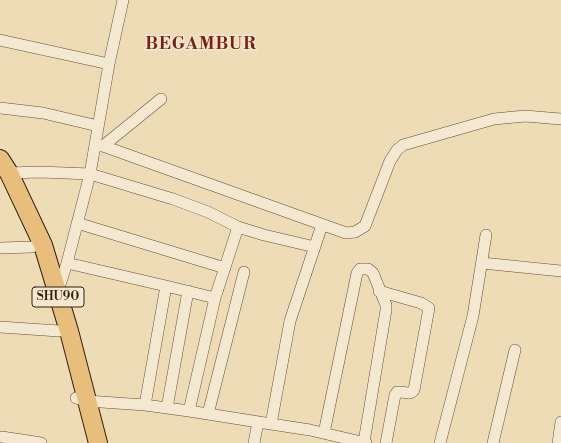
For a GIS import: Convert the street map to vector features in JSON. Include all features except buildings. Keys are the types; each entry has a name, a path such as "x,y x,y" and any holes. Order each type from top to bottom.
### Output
{"main road":[{"path":"3,172 53,298 59,331 81,400 86,443"},
{"name":"SHU90","path":"3,172 43,246 53,298 69,331 81,400 98,443"}],"street":[{"path":"53,298 67,263 90,174 99,146 98,126 109,64 123,0"},
{"path":"0,40 109,64"},
{"path":"99,146 161,99"},
{"path":"0,108 43,113 98,126"},
{"path":"99,146 346,233 355,232 363,228 366,224 390,161 397,150 404,144 494,119 525,116 561,119"},
{"path":"3,172 90,174 173,199 208,212 238,227 314,247"},
{"path":"77,223 225,268"},
{"path":"271,424 290,321 322,225"},
{"path":"189,411 215,298 238,227"},
{"path":"440,443 473,316 486,235"},
{"path":"0,248 32,247"},
{"path":"67,263 215,298"},
{"path":"482,263 561,271"},
{"path":"81,400 145,405 189,411 324,433 365,443 386,310 386,305 371,270 360,269 358,271 324,433"},
{"path":"208,414 244,272"},
{"path":"145,405 166,286"},
{"path":"167,408 188,291"},
{"path":"379,291 421,303 429,308 414,390 409,393 397,392 386,443"},
{"path":"0,327 59,331"},
{"path":"493,443 515,350"},
{"path":"254,443 258,422"},
{"path":"558,443 561,422"},
{"path":"1,439 40,443"}],"district":[{"name":"BEGAMBUR","path":"201,45"}]}
